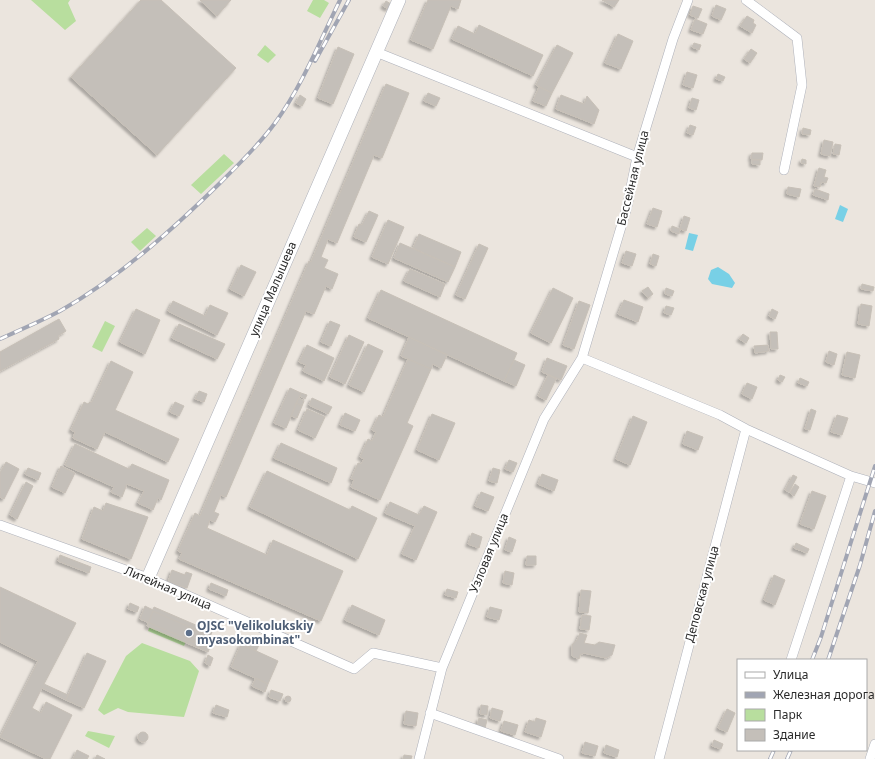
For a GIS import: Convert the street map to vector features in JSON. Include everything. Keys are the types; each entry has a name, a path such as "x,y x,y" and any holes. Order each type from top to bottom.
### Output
{"street":[{"name":"улица Малышева","path":"148,578 399,0"},
{"name":"Бассейная улица","path":"582,358 627,207 637,157 673,39 688,0"},
{"path":"746,0 797,38 802,85 784,170"},
{"path":"376,52 637,157"},
{"path":"582,358 720,415 746,429 851,476 875,483"},
{"name":"Узловая улица","path":"419,759 442,668 544,419 582,358"},
{"name":"Деповская улица","path":"659,759 746,429"},
{"path":"791,659 851,476"},
{"name":"Литейная улица","path":"0,525 148,578 354,669 373,653 442,668"},
{"path":"430,713 559,759"},
{"path":"870,759 875,744"}],"green space":[{"path":"31,0 70,0 68,3 76,21 65,30"},
{"path":"313,0 324,0 329,3 320,18 307,11"},
{"path":"265,45 276,55 268,63 257,55"},
{"path":"224,154 234,163 201,194 191,185"},
{"path":"147,228 156,236 140,251 131,242"},
{"path":"105,321 115,326 102,352 92,347"},
{"path":"151,623 187,639 184,646 148,631"},
{"path":"142,643 190,661 199,671 184,717 128,712 118,708 104,715 98,710 126,656"},
{"path":"88,731 115,736 109,748 85,736"}],"water":[{"path":"840,205 848,209 843,222 835,219"},
{"path":"689,233 698,235 693,251 685,249"},
{"path":"718,267 729,274 735,283 732,288 712,284 708,279 711,270"}],"building":[{"path":"141,0 161,0 236,68 157,155 71,77"},
{"path":"200,0 231,0 217,16"},
{"path":"428,0 461,0 458,9 451,6 433,49 411,40"},
{"path":"602,0 619,0 614,7"},
{"path":"386,1 391,4 388,9 383,6"},
{"path":"716,5 726,9 721,20 712,16"},
{"path":"693,6 702,9 698,18 690,15"},
{"path":"747,16 754,20 753,23 756,25 752,33 740,26"},
{"path":"695,19 707,24 703,34 691,30"},
{"path":"479,25 543,55 533,76 452,39 458,26 475,34"},
{"path":"618,34 633,41 621,69 605,63"},
{"path":"694,43 701,45 699,50 692,47"},
{"path":"557,45 573,53 552,93 536,85"},
{"path":"338,47 354,54 333,104 318,98"},
{"path":"751,49 757,53 750,63 744,59"},
{"path":"687,72 697,75 693,88 683,85"},
{"path":"718,74 725,77 723,81 716,79"},
{"path":"386,84 409,93 382,158 374,155 337,243 328,239 321,257 328,260 324,268 338,274 332,289 326,286 314,314 306,311 226,497 221,495 214,512 219,514 215,522 210,520 207,528 267,555 273,540 343,571 321,621 179,559 182,553 178,551 195,513 200,516 309,261 311,262"},
{"path":"539,87 552,93 546,106 533,101"},
{"path":"428,93 440,98 436,106 424,101"},
{"path":"300,95 306,99 302,106 296,103"},
{"path":"561,95 584,104 587,96 599,110 594,124 556,109"},
{"path":"692,98 699,100 696,110 689,108"},
{"path":"690,125 696,127 693,135 687,133"},
{"path":"803,128 811,130 810,135 802,134"},
{"path":"824,140 833,142 830,156 821,154"},
{"path":"835,144 841,145 839,155 833,154"},
{"path":"752,153 763,153 762,160 751,159"},
{"path":"802,159 806,160 806,164 801,163"},
{"path":"752,160 760,160 760,165 752,164"},
{"path":"819,168 826,170 824,177 828,178 826,183 821,182 820,187 814,186"},
{"path":"788,187 801,189 799,197 787,194"},
{"path":"815,189 829,194 828,200 813,195"},
{"path":"653,208 662,211 657,227 647,224"},
{"path":"369,211 378,215 366,242 354,237 359,224 362,225"},
{"path":"684,216 690,218 686,231 680,229"},
{"path":"388,220 404,227 388,264 372,257"},
{"path":"672,226 680,229 679,234 671,231"},
{"path":"419,234 461,252 455,267 413,248"},
{"path":"400,243 455,267 448,282 394,258"},
{"path":"479,244 488,248 465,299 456,295"},
{"path":"626,251 636,254 632,266 622,263"},
{"path":"653,254 659,256 656,266 650,264"},
{"path":"241,265 256,272 244,296 230,289"},
{"path":"410,269 445,284 440,297 404,281"},
{"path":"862,284 874,287 873,291 861,289"},
{"path":"648,287 653,294 648,298 642,291"},
{"path":"553,288 573,298 551,343 531,333"},
{"path":"666,288 674,291 672,296 665,294"},
{"path":"381,290 517,353 504,381 368,318"},
{"path":"624,300 643,307 638,322 618,314"},
{"path":"173,301 205,316 210,305 228,313 217,335 168,311"},
{"path":"579,301 590,305 574,349 563,345"},
{"path":"861,304 872,306 869,326 858,324"},
{"path":"666,306 674,308 671,315 664,313"},
{"path":"136,309 160,320 145,354 120,342"},
{"path":"772,309 778,312 775,319 769,316"},
{"path":"59,319 66,331 58,336 59,339 0,371 0,352"},
{"path":"330,321 340,325 331,346 321,342"},
{"path":"179,324 225,344 217,359 172,338"},
{"path":"770,332 777,332 778,349 771,349"},
{"path":"743,334 749,338 746,343 739,339"},
{"path":"349,335 364,342 345,384 330,377"},
{"path":"409,337 447,355 441,368 433,364 431,369 401,356"},
{"path":"368,344 383,351 364,392 349,385"},
{"path":"307,345 334,358 324,381 303,371 306,365 299,362"},
{"path":"768,345 769,351 755,353 754,346"},
{"path":"829,351 837,354 834,365 826,362"},
{"path":"847,352 860,355 855,378 842,375"},
{"path":"547,358 567,366 561,380 542,372"},
{"path":"408,359 431,369 407,423 413,426 380,500 351,487 354,480 351,479 358,463 361,464 364,459 360,457 368,439 372,441 376,432 372,430 379,415 383,417"},
{"path":"514,360 525,365 516,386 504,381"},
{"path":"111,361 133,372 115,410 179,439 168,462 105,432 97,449 73,438 75,432 71,430 84,402 88,404 92,402"},
{"path":"548,375 556,379 546,400 538,396"},
{"path":"780,375 785,377 782,382 778,380"},
{"path":"800,378 809,382 807,386 798,383"},
{"path":"747,383 757,387 752,399 742,394"},
{"path":"290,388 301,393 286,428 274,423"},
{"path":"199,391 207,394 204,402 195,399"},
{"path":"301,393 307,395 305,399 300,396"},
{"path":"299,398 304,401 302,406 296,403"},
{"path":"312,398 332,407 328,414 309,405"},
{"path":"175,402 184,406 179,416 170,412"},
{"path":"296,403 302,406 297,418 291,416"},
{"path":"307,409 325,417 315,438 298,430"},
{"path":"811,409 816,411 810,430 805,429"},
{"path":"345,413 360,420 355,431 340,425"},
{"path":"432,414 455,423 439,460 417,450"},
{"path":"837,415 848,418 842,435 831,432"},
{"path":"633,416 647,422 630,465 616,459"},
{"path":"687,431 703,437 698,450 683,444"},
{"path":"281,443 337,468 331,483 274,458"},
{"path":"75,444 129,469 132,464 169,480 161,500 158,498 153,510 138,503 144,491 127,484 122,497 111,492 114,487 65,465"},
{"path":"509,460 517,463 513,472 505,469"},
{"path":"6,462 19,469 4,499 0,497 0,473"},
{"path":"61,466 75,473 65,493 52,487"},
{"path":"28,468 41,473 38,480 25,474"},
{"path":"493,468 500,470 497,483 489,481"},
{"path":"267,471 350,510 352,506 377,518 358,559 250,507"},
{"path":"542,474 558,480 554,491 538,484"},
{"path":"793,475 797,477 789,492 785,490"},
{"path":"26,482 33,486 17,519 10,515"},
{"path":"795,484 799,487 794,496 790,493"},
{"path":"812,491 826,496 814,529 800,524"},
{"path":"481,492 494,497 488,511 475,506"},
{"path":"390,502 419,515 424,506 437,512 416,560 402,554 415,526 385,513"},
{"path":"106,503 148,517 131,559 82,539 94,507 103,511"},
{"path":"472,533 482,537 479,548 468,544"},
{"path":"509,537 516,540 512,552 505,550"},
{"path":"796,543 809,549 807,553 794,548"},
{"path":"60,555 91,567 89,573 58,561"},
{"path":"527,556 536,556 536,565 526,565"},
{"path":"172,570 185,575 186,572 192,574 187,588 168,582"},
{"path":"505,571 514,573 512,585 503,583"},
{"path":"774,575 785,580 775,605 764,600"},
{"path":"211,583 228,590 226,596 209,589"},
{"path":"0,587 76,623 44,684 68,695 66,700 42,688 32,708 41,713 46,702 72,715 50,759 46,759 0,737 38,661 0,642"},
{"path":"447,589 458,592 456,598 445,595"},
{"path":"581,590 591,591 588,613 579,612"},
{"path":"130,603 139,607 137,612 128,609"},
{"path":"352,605 385,620 379,635 345,620"},
{"path":"145,606 153,610 154,607 212,632 206,647 140,619"},
{"path":"490,607 502,610 499,620 487,617"},
{"path":"153,611 214,638 208,652 147,626"},
{"path":"582,615 591,616 589,630 580,629"},
{"path":"580,633 587,635 584,643 595,645 599,642 615,645 612,655 606,658 584,653 580,655 579,659 572,656 572,645 577,640"},
{"path":"250,641 259,645 256,651 248,647"},
{"path":"241,644 278,661 268,684 231,667"},
{"path":"87,653 106,661 84,708 66,700"},
{"path":"208,655 213,658 210,666 205,663"},
{"path":"256,678 268,684 265,692 252,686"},
{"path":"271,690 283,694 280,701 269,697"},
{"path":"288,696 291,699 288,702 285,699"},
{"path":"216,705 229,710 227,717 213,713"},
{"path":"481,705 488,706 487,715 480,714"},
{"path":"492,708 503,711 500,721 490,718"},
{"path":"727,709 735,713 727,732 718,728"},
{"path":"406,711 418,713 416,726 404,724"},
{"path":"479,718 487,720 485,728 477,726"},
{"path":"536,718 546,721 541,737 525,732 529,720 535,722"},
{"path":"504,721 518,725 515,735 501,731"},
{"path":"141,732 145,732 148,737 145,742 141,742 138,739 138,735"},
{"path":"714,740 723,744 721,749 712,746"},
{"path":"585,742 598,746 595,756 582,753"},
{"path":"606,745 619,750 617,757 604,753"},
{"path":"77,750 89,756 87,759 73,759"},
{"path":"97,755 105,759 95,759"},
{"path":"404,755 412,756 411,759 403,759"}],"railway":[{"path":"0,339 60,311 104,283 144,252 202,201 249,154 285,109 310,63 340,0"},
{"path":"315,61 349,0"},
{"path":"812,659 821,637 875,466"},
{"path":"828,659 860,565 875,511"},
{"path":"770,759 774,751"},
{"path":"787,759 791,751"}],"place":[{"name":"OJSC \"Velikolukskiy myasokombinat\"","path":"189,633"}]}
